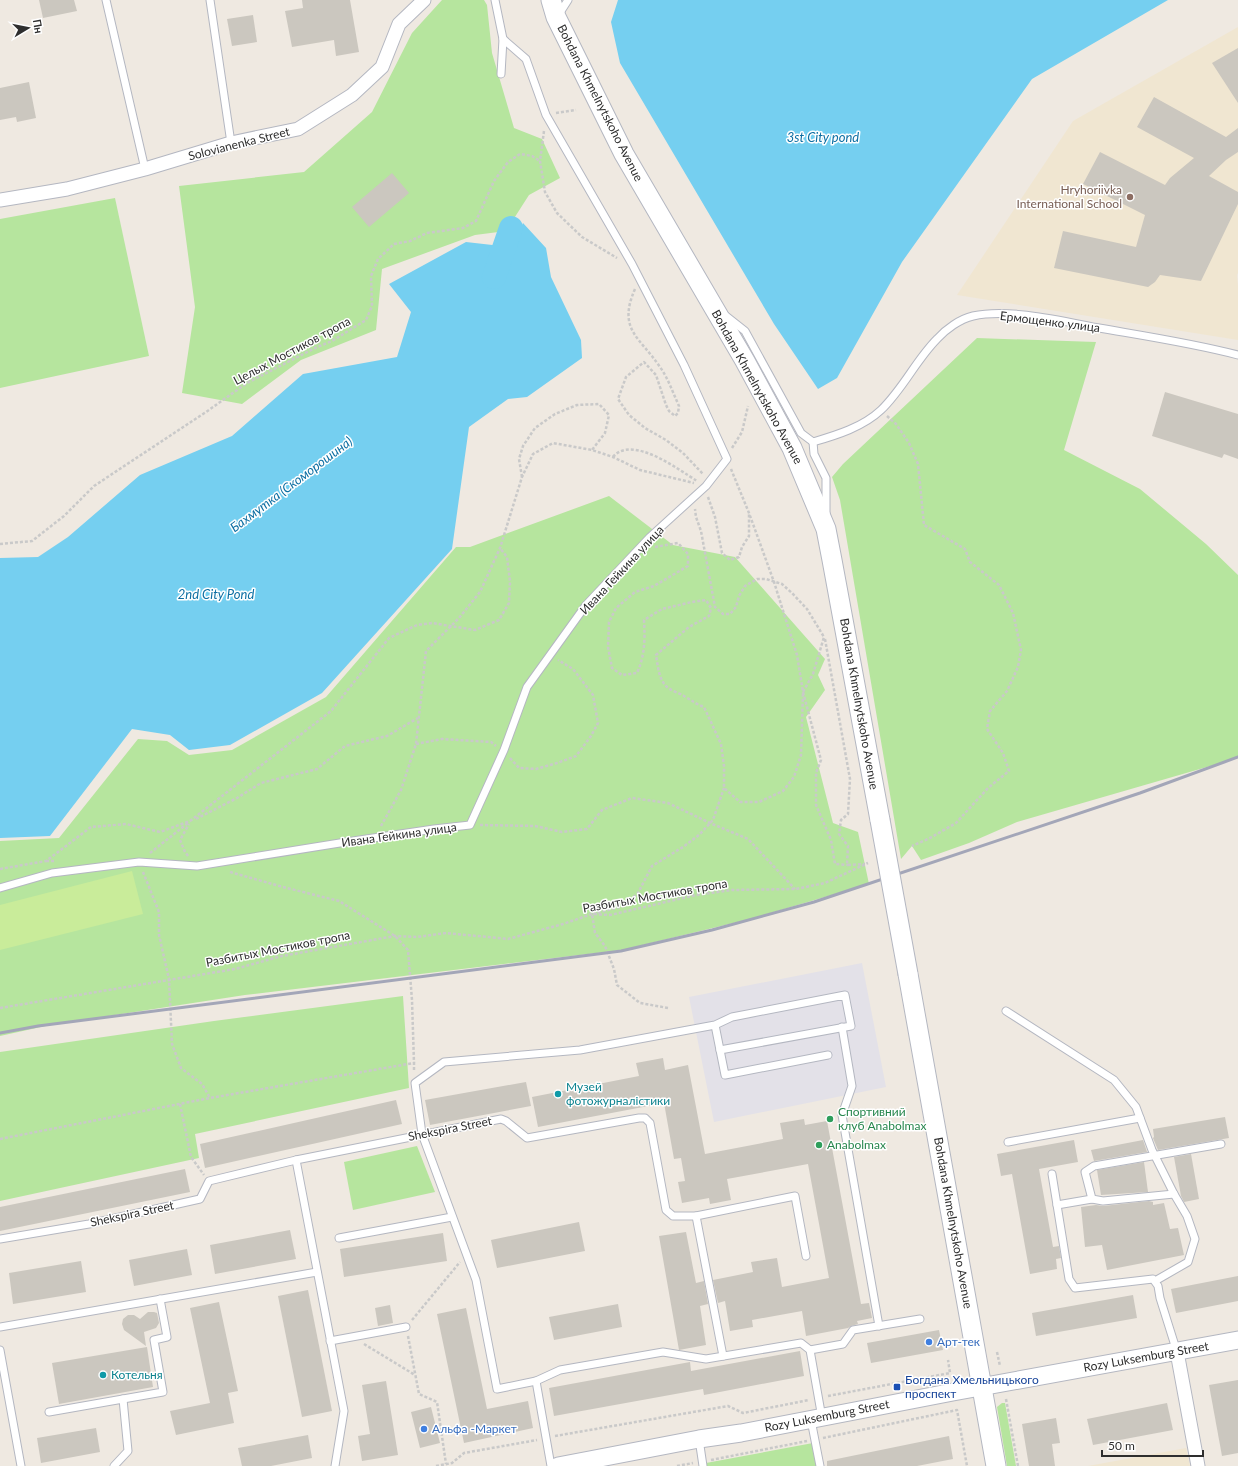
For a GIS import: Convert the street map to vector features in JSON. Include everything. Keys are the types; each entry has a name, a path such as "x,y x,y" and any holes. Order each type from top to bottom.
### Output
{"main road":[{"name":"Bohdana Khmelnytskoho Avenue","path":"554,9 589,85 624,154 768,402 792,448 826,529 908,974 996,1466"}],"street":[{"name":"Solovianenka Street","path":"0,200 67,189 145,169 231,143 298,129 352,95 382,67 400,24 424,0"},
{"name":"Rozy Luksemburg Street","path":"560,1466 1238,1340"},
{"path":"1177,1352 1198,1466"}],"lane":[{"path":"106,0 145,169"},
{"path":"210,0 231,143"},
{"path":"495,0 503,40 501,74"},
{"path":"554,9 568,0"},
{"path":"503,40 526,59 546,115 640,278 684,365 727,459"},
{"path":"713,306 745,331 801,433 814,442 814,454 826,478 826,529"},
{"name":"Ермощенко улица","path":"814,442 838,434 863,423 881,410 938,338 957,323 971,317 984,314 1016,315 1065,322 1206,346 1238,354"},
{"name":"Ивана Гейкина улица","path":"0,888 52,873 139,862 197,866 374,838 470,825 504,750 527,687 586,605 650,537 706,486 727,459"},
{"path":"720,1050 851,1026 845,995 732,1017 715,1025 580,1050 444,1062 415,1083 422,1134 476,1280 497,1389 536,1381 560,1370 663,1352 706,1359 801,1343 810,1350 819,1398 817,1419 820,1466"},
{"path":"1006,1011 1114,1080 1136,1107 1155,1156 1187,1216 1195,1239 1188,1262 1155,1281"},
{"path":"715,1025 725,1074 828,1055"},
{"path":"842,1027 852,1086 842,1115 879,1326"},
{"name":"Shekspira Street","path":"0,1239 89,1224 200,1199 209,1181 296,1160 501,1119 506,1121 527,1138 645,1118 650,1123 666,1210 673,1216 696,1216 795,1196 806,1256"},
{"path":"1008,1142 1140,1118"},
{"path":"1092,1199 1085,1172 1094,1166 1221,1144"},
{"path":"296,1160 344,1411 336,1466"},
{"path":"1052,1174 1070,1279 1075,1288 1153,1279 1158,1286 1160,1298 1177,1352"},
{"path":"1057,1205 1092,1199 1103,1201 1174,1194"},
{"path":"696,1216 723,1356"},
{"path":"339,1238 452,1217"},
{"path":"0,1328 317,1272"},
{"path":"49,1412 163,1392 154,1340 167,1338 160,1300"},
{"path":"810,1350 843,1344 853,1330 920,1319"},
{"path":"330,1341 406,1327"},
{"path":"0,1350 21,1466"},
{"path":"536,1381 546,1438 560,1466"},
{"path":"114,1466 128,1451 124,1399"},
{"path":"699,1439 703,1466"}],"path":[{"path":"576,110 546,115 540,161 545,192 557,213 582,237 602,250 628,264 632,264"},
{"name":"Целых Мостиков тропа","path":"0,544 32,541 64,516 94,486 247,383 315,348 332,341 366,320 372,306 371,276 378,259 394,244 410,241 427,233 463,228 476,221 494,181 508,162 520,154 532,156 540,161"},
{"path":"640,278 627,308 631,330 661,368 679,406 678,412 675,416 669,411 656,375 644,362 626,378 618,399 629,416 684,453 702,472 715,517 722,553 730,560 739,557 742,547 749,536 749,513"},
{"path":"522,477 519,459 523,446 535,428 555,414 577,405 599,404 609,415 605,433 592,450"},
{"path":"470,825 535,826 562,832 587,829 602,810 632,798 668,803 748,839 796,889 825,883 868,863 848,865 835,864 831,840 816,805 816,773 821,760 804,692 797,655 774,582 749,513 727,459 742,432 748,406"},
{"path":"881,410 896,424 909,443 918,464 924,525 965,549 970,562 999,585 1013,613 1021,650 1018,667 1007,691 990,711 987,729 1003,753 1010,771 988,788 956,824 912,846"},
{"path":"374,838 401,790 416,744 426,651 459,618 480,592 500,548 522,477 533,454 553,442 592,450 613,457 640,470 706,486"},
{"path":"613,457 616,453 625,449 645,452 671,463 706,486"},
{"path":"706,486 695,506 715,607 723,614 730,614 736,607 739,596 745,586 757,579 766,579 782,584 807,609 824,637 850,779 848,814 841,820 839,834 848,846 848,865"},
{"path":"637,551 678,543 688,554 688,566 654,586 635,592 616,608 609,622 608,647 612,668 622,675 637,673 645,645 644,620 662,609 706,600 711,608 709,616 689,627 656,655 662,681 669,689 684,696 693,703 704,707 721,744 724,766 724,788 713,820 699,835 683,847 652,866 638,893 624,906 592,914 595,932 605,946 614,969 617,985 640,1002 668,1008"},
{"path":"210,1098 202,1084 181,1068 172,1044 169,979 159,935 160,912 139,862 330,711 389,638 417,625 432,623 475,630 499,620 509,604 510,581 507,557 500,548"},
{"path":"724,788 740,802 759,802 783,791 794,777 801,755 804,692 813,674 824,637"},
{"path":"416,744 442,739 491,742 504,750 518,768 536,769 576,756 591,736 598,723 593,695 573,669 562,661 549,657"},
{"path":"0,869 46,861 91,827 126,824 160,832 190,821 237,798 261,783 317,768 345,746 387,736 419,718"},
{"path":"190,821 180,840 185,852 197,866"},
{"path":"224,870 339,901 395,936 408,950 412,1000 415,1083"},
{"name":"Разбитых Мостиков тропа","path":"0,1008 236,969 282,956 395,936 417,937 446,933 508,940 592,914 610,915 696,895 725,891 796,889"},
{"path":"0,1139 210,1098 414,1063"},
{"path":"180,1104 191,1157 209,1181"},
{"path":"446,1464 437,1402 419,1394 406,1327 466,1254"},
{"path":"352,1337 415,1375"},
{"path":"998,1352 1000,1366"},
{"path":"436,1466 452,1463 464,1453 546,1438 728,1406 743,1413 950,1373 948,1360"},
{"path":"1006,1400 1018,1466"},
{"path":"957,1410 967,1466"}],"shaded area":[{"name":"Hryhoriivka International School","path":"1238,27 1238,340 957,295 1073,121"},
{"path":"862,963 886,1087 714,1122 689,997"},
{"path":"1186,1448 1190,1466 1088,1466"}],"green space":[{"path":"442,0 484,0 487,5 492,53 514,128 542,139 560,178 529,195 506,231 475,235 382,269 376,330 301,360 242,404 182,393 195,307 179,186 304,172 372,112 412,33"},
{"path":"115,198 149,356 0,388 0,219"},
{"path":"977,338 1096,342 1064,450 1140,489 1206,544 1238,575 1238,758 1017,822 969,843 921,860 912,846 901,859 840,500 832,477 843,464"},
{"path":"609,496 673,545 735,557 825,659 818,675 825,690 806,717 833,823 858,832 869,884 750,919 622,950 245,995 50,1025 0,1036 0,841 59,838 138,739 167,741 189,755 232,750 326,697 456,547 470,547"},
{"path":"132,871 143,914 0,950 0,905"},
{"path":"403,996 409,1088 195,1134 199,1158 0,1201 0,1052 214,1021"},
{"path":"417,1146 435,1192 353,1210 344,1162"},
{"path":"1002,1403 1005,1403 1016,1466 1007,1466 997,1407"},
{"path":"813,1443 817,1466 707,1466 706,1463"}],"water":[{"name":"3st City pond","path":"618,0 1168,0 1032,79 902,262 837,378 818,389 774,324 620,63 611,22"},
{"name":"2nd City Pond","path":"523,223 546,248 551,277 581,340 582,358 527,397 508,399 469,427 452,549 322,693 230,745 189,750 170,735 132,729 50,836 0,838 0,558 38,557 68,537 140,475 232,436 303,374 397,357 411,312 389,284 466,242 511,247"}],"building":[{"path":"39,0 74,0 77,11 43,18"},
{"path":"302,0 350,0 359,52 336,56 334,40 292,47 285,11 303,8"},
{"path":"253,15 257,42 232,46 227,19"},
{"path":"1238,48 1238,103 1212,63"},
{"path":"29,82 36,118 17,122 16,117 0,120 0,88"},
{"path":"1154,97 1226,137 1238,128 1238,152 1226,160 1209,176 1238,192 1238,204 1201,281 1160,275 1155,282 1148,287 1054,268 1063,231 1136,247 1145,215 1083,184 1100,152 1165,185 1170,178 1194,158 1137,127"},
{"path":"392,173 409,193 369,227 352,207"},
{"path":"1165,392 1238,414 1238,459 1224,454 1222,458 1152,436"},
{"path":"663,1058 665,1070 688,1065 705,1154 783,1139 780,1123 804,1119 805,1125 827,1121 861,1304 869,1303 872,1318 857,1321 858,1324 848,1328 806,1336 802,1311 752,1320 753,1327 730,1331 725,1301 718,1303 713,1280 753,1272 751,1262 777,1258 782,1287 829,1278 808,1164 727,1179 731,1200 710,1204 709,1198 682,1203 678,1182 685,1181 681,1158 674,1159 664,1103 538,1127 532,1097 639,1076 636,1063"},
{"path":"526,1082 531,1106 430,1125 425,1100"},
{"path":"396,1100 402,1124 205,1168 200,1144"},
{"path":"1225,1117 1229,1138 1158,1150 1153,1138 1153,1129"},
{"path":"1074,1140 1078,1162 1039,1169 1053,1247 1059,1246 1061,1258 1056,1259 1057,1269 1030,1274 1012,1174 1001,1176 997,1154"},
{"path":"1143,1140 1147,1152 1094,1161 1091,1150"},
{"path":"1191,1154 1199,1199 1184,1202 1181,1196 1174,1157"},
{"path":"1144,1162 1148,1192 1101,1195 1097,1170"},
{"path":"185,1169 190,1192 0,1231 0,1207"},
{"path":"1149,1201 1153,1202 1153,1205 1164,1203 1170,1229 1178,1228 1184,1255 1107,1270 1102,1245 1085,1247 1081,1207"},
{"path":"579,1222 585,1251 497,1268 491,1240"},
{"path":"290,1230 296,1259 215,1274 210,1245"},
{"path":"686,1232 696,1283 704,1281 708,1304 700,1306 706,1345 679,1350 659,1236"},
{"path":"443,1233 447,1261 344,1277 340,1249"},
{"path":"187,1249 192,1275 134,1286 129,1260"},
{"path":"81,1261 86,1292 13,1304 9,1273"},
{"path":"1238,1276 1238,1301 1176,1313 1171,1289"},
{"path":"308,1290 332,1411 302,1417 278,1296"},
{"path":"1133,1295 1137,1318 1036,1336 1032,1313"},
{"path":"219,1302 238,1391 228,1393 234,1423 176,1435 170,1411 210,1403 190,1308"},
{"path":"618,1304 622,1327 554,1340 549,1317"},
{"path":"390,1305 393,1323 378,1326 375,1308"},
{"path":"466,1308 487,1409 528,1401 533,1428 464,1443 437,1314"},
{"path":"148,1312 157,1313 159,1323 156,1328 144,1332 146,1346 124,1330 122,1324 123,1319 128,1315 134,1315 140,1319"},
{"path":"939,1330 943,1350 871,1363 867,1343"},
{"name":"Котельня","path":"147,1347 153,1387 59,1404 52,1363"},
{"path":"800,1351 804,1376 704,1395 703,1389 554,1416 549,1388 690,1362 691,1371"},
{"path":"1238,1380 1238,1453 1222,1456 1209,1385"},
{"path":"386,1381 398,1455 362,1461 358,1436 370,1434 362,1385"},
{"path":"1167,1403 1173,1430 1093,1445 1087,1419"},
{"path":"431,1407 440,1443 420,1448 411,1412"},
{"path":"1056,1418 1060,1443 1052,1444 1055,1466 1029,1466 1022,1424"},
{"path":"96,1428 100,1452 41,1463 37,1438"},
{"path":"308,1435 312,1458 271,1466 242,1466 238,1448"},
{"path":"949,1436 953,1459 917,1466 827,1466 827,1461"}],"waterway":[{"name":"Бахмутка (Скоморошина)","path":"494,277 511,228"}],"railway":[{"path":"0,1033 38,1026 621,951 712,930 814,902 1140,793 1238,757"}],"place":[{"name":"Hryhoriivka International School","path":"1130,197"},
{"name":"Музей фотожурналістики","path":"558,1094"},
{"name":"Спортивний клуб Anabolmax","path":"830,1119"},
{"name":"Anabolmax","path":"819,1145"},
{"name":"Арт-тек","path":"929,1342"},
{"name":"Котельня","path":"103,1375"},
{"name":"Богдана Хмельницького проспект","path":"897,1387"},
{"name":"Альфа -Маркет","path":"424,1429"}]}
